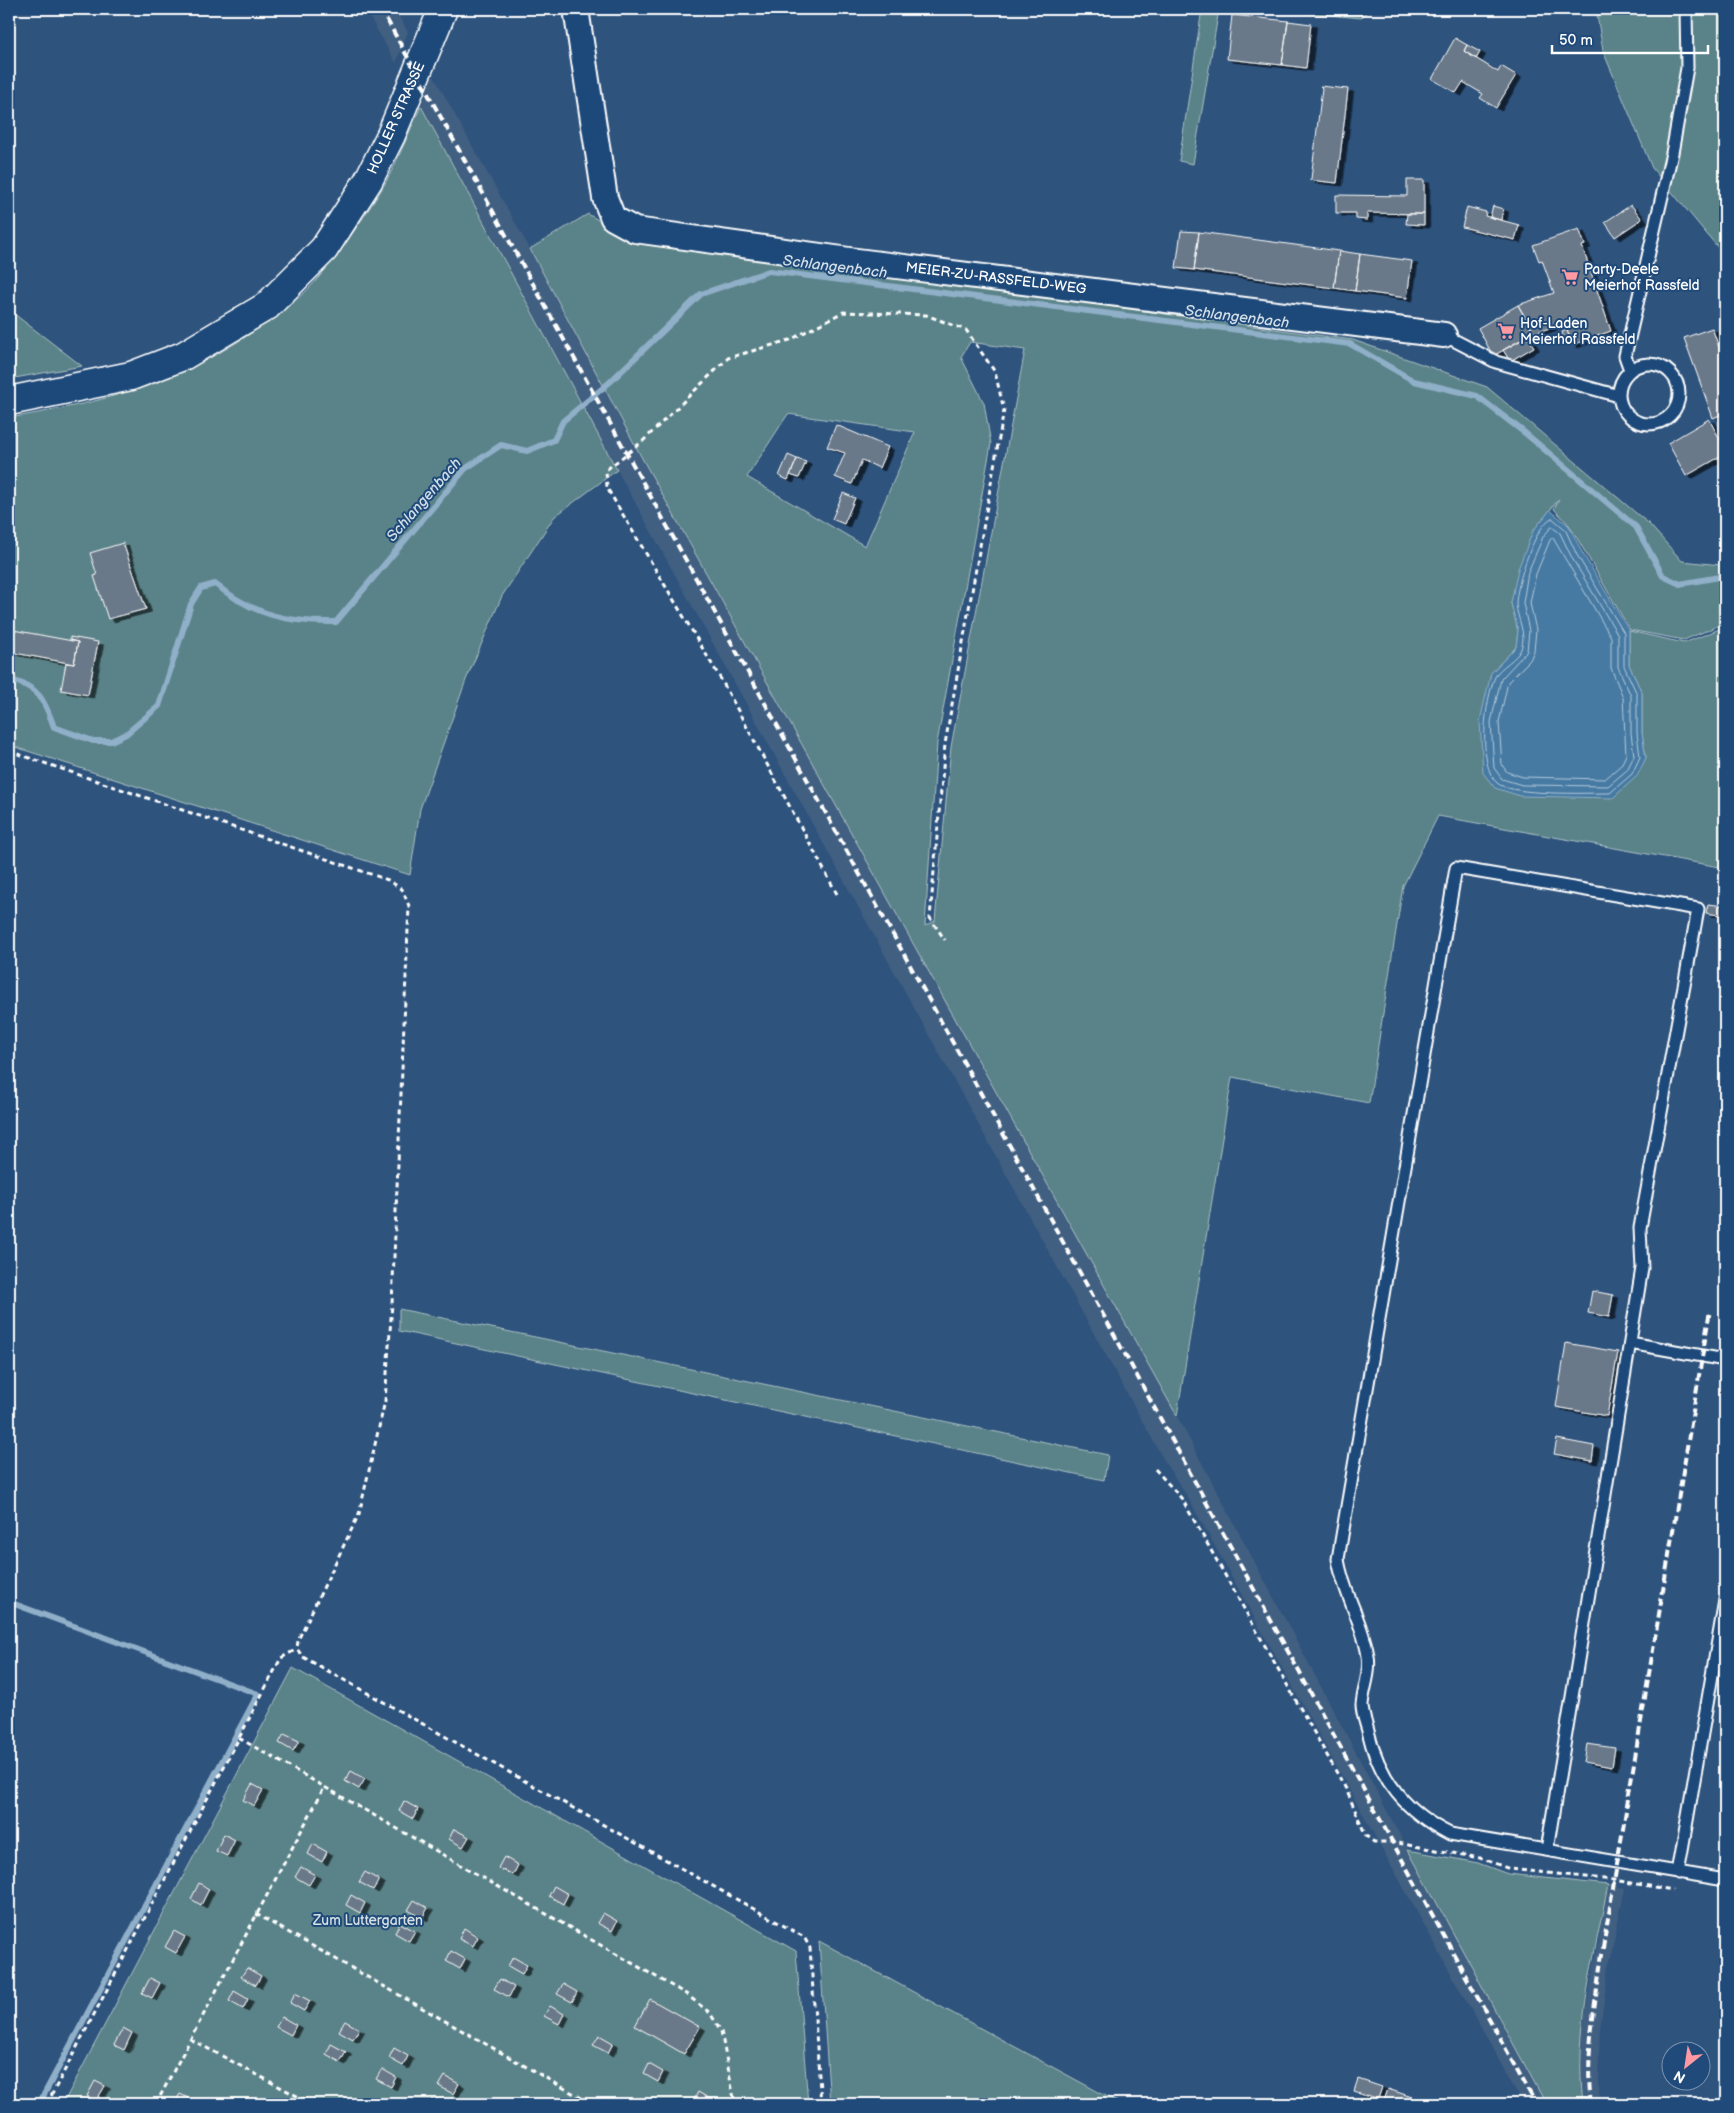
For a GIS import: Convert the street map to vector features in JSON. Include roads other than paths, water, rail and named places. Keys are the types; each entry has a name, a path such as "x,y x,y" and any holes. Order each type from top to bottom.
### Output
{"street":[{"name":"HOLLER STRASSE","path":"9,401 131,376 183,356 267,306 324,250 368,181 391,135 443,9"},
{"name":"MEIER-ZU-RASSFELD-WEG","path":"576,9 604,198 613,218 635,230 850,260 1444,335"}],"lane":[{"path":"1630,370 1625,356 1672,153 1687,68 1686,9"},
{"path":"1444,335 1496,362 1619,396"},
{"path":"1643,364 1663,367 1677,382 1679,402 1668,419 1649,425 1634,421 1628,416 1623,410 1619,396 1621,382 1630,370 1643,364"},
{"path":"1547,1850 1642,1268 1640,1228 1698,909 1456,868 1338,1558 1341,1577 1366,1643 1369,1659 1362,1707 1370,1739 1380,1766 1398,1794 1427,1822 1450,1834 1725,1880"},
{"path":"1630,1343 1725,1360"},
{"path":"1678,1872 1725,1600"}],"water":[{"path":"1550,510 1569,526 1582,552 1629,631 1629,665 1642,693 1642,733 1646,758 1637,776 1613,798 1520,796 1495,788 1483,773 1480,721 1491,673 1516,647 1518,631 1511,603 1518,569 1533,531"}],"waterway":[{"name":"Schlangenbach","path":"9,680 19,682 34,690 44,702 54,727 93,741 111,741 126,734 159,706 191,604 201,588 215,584 243,603 286,619 336,622 465,469 501,445 527,451 554,440 563,421 610,382 701,294 769,271 1350,344 1414,381 1477,396 1525,433 1636,527 1663,576 1680,584 1725,576"},
{"path":"9,1602 258,1694 39,2104"}],"railway":[{"path":"381,9 1131,1365 1536,2104"},
{"path":"1591,2104 1589,2086 1590,2050 1601,1960 1710,1310"}],"place":[{"name":"Party-Deele Meierhof Rassfeld","path":"1570,277"},
{"name":"Hof-Laden Meierhof Rassfeld","path":"1506,331"}],"park label":[{"name":"Zum Luttergarten","path":"368,1920"}]}
